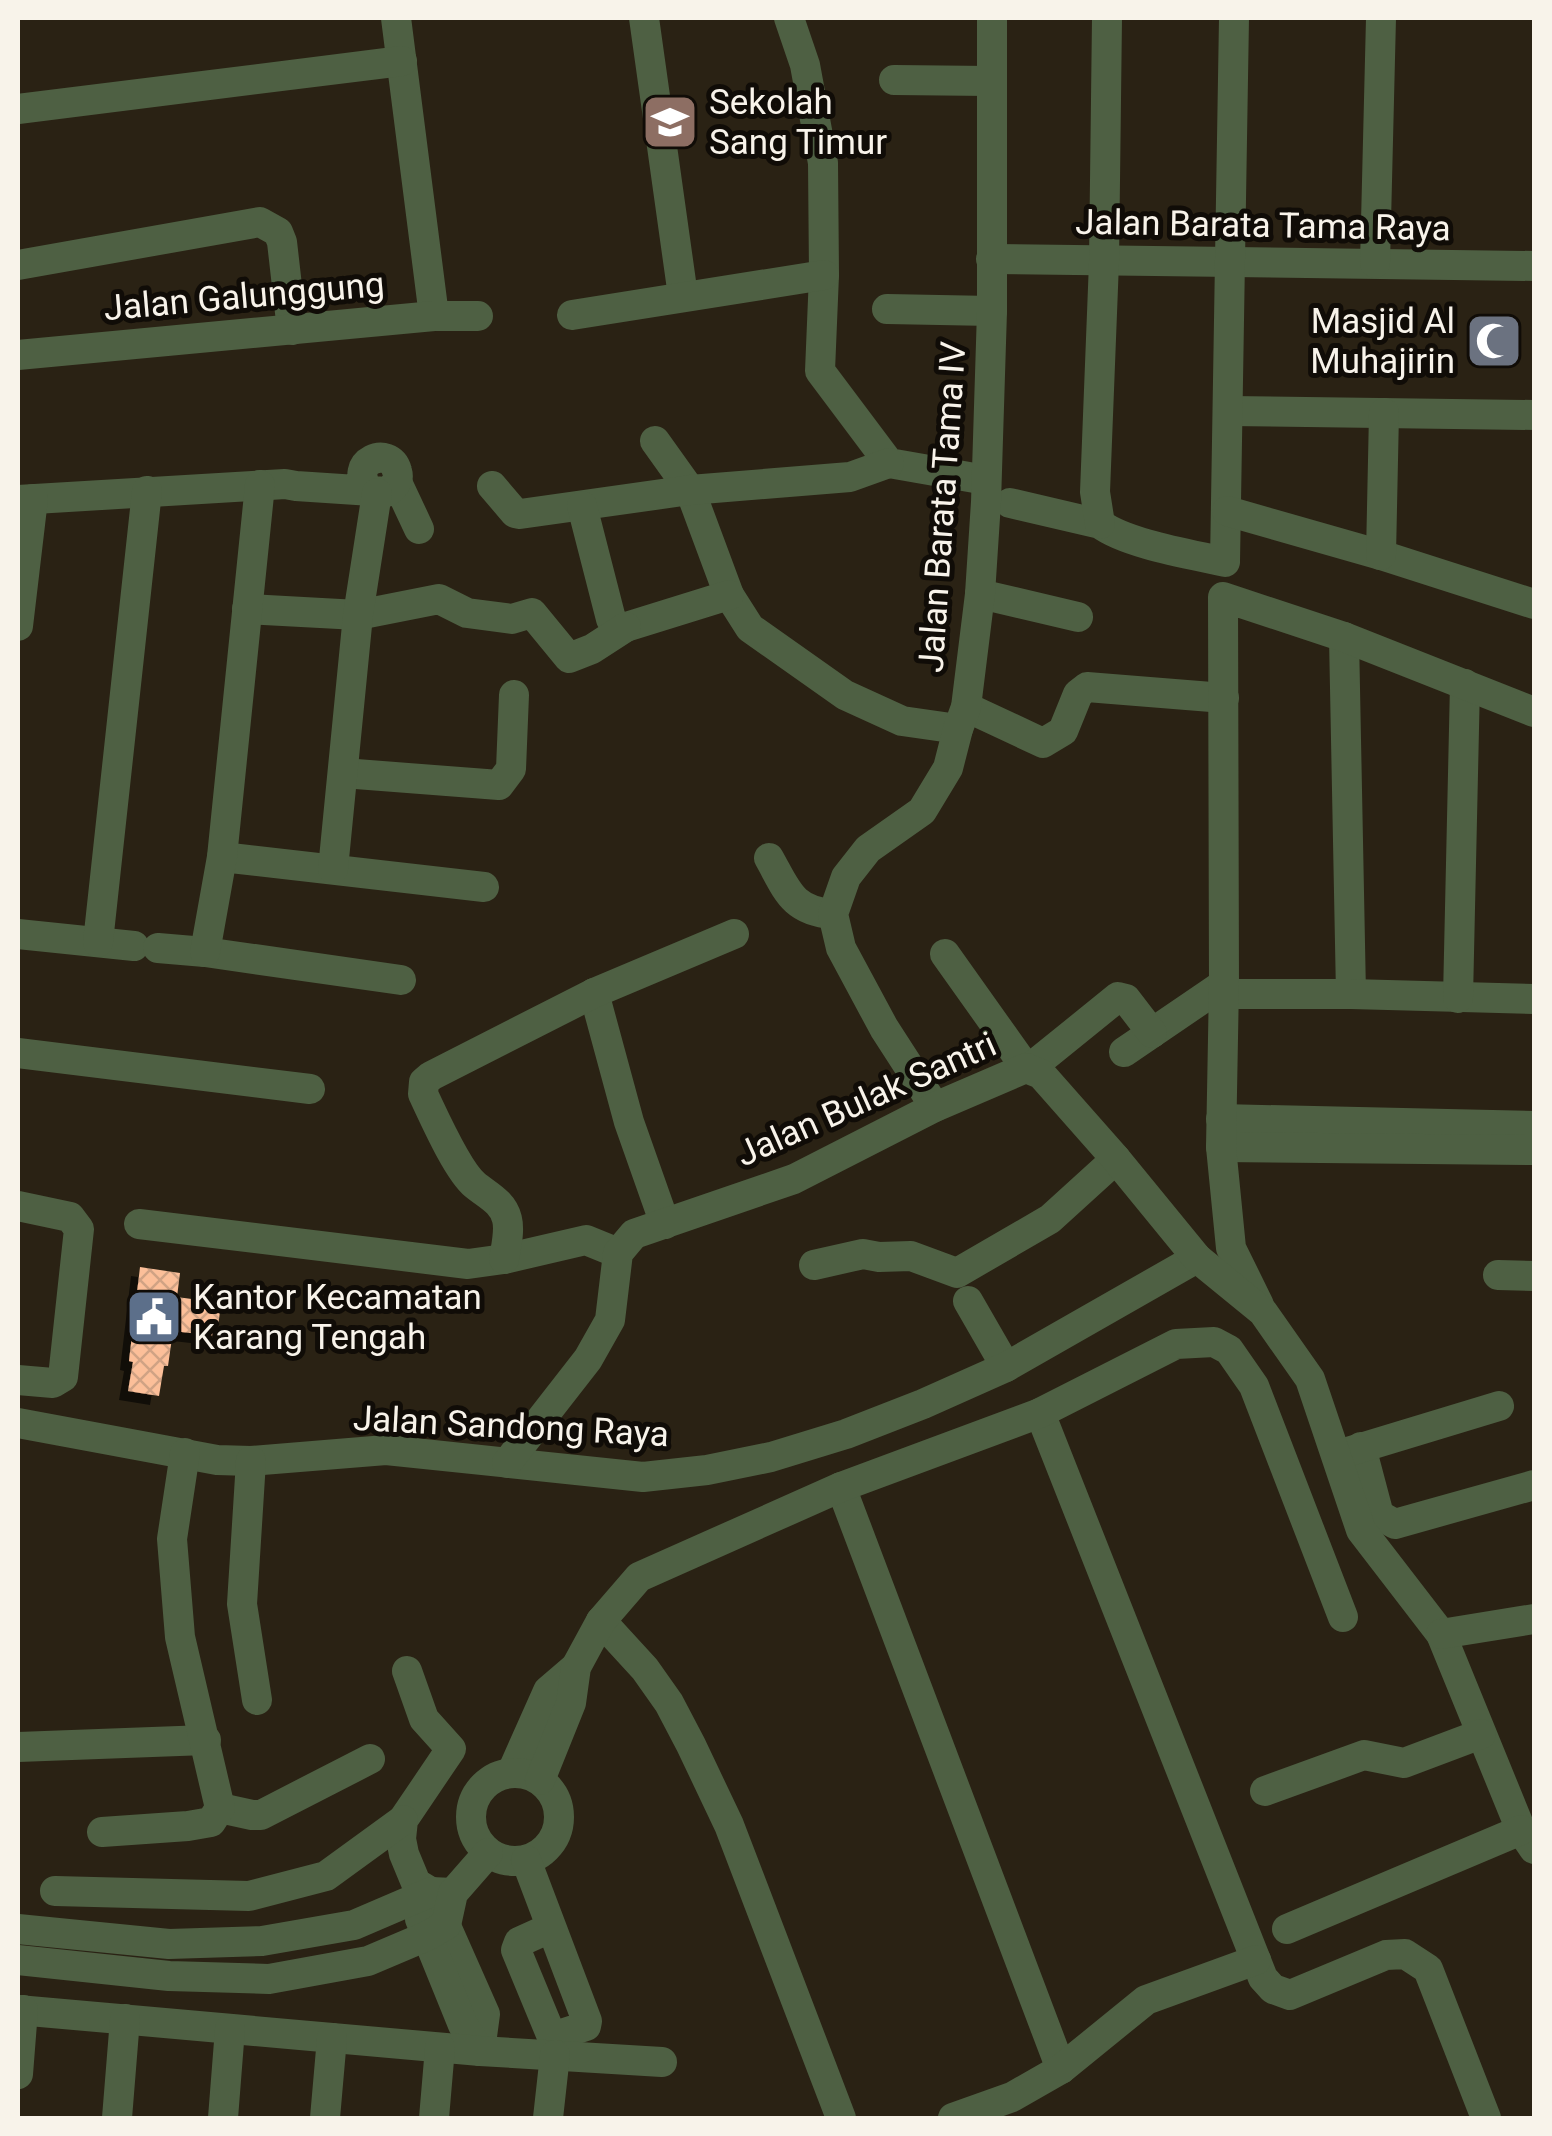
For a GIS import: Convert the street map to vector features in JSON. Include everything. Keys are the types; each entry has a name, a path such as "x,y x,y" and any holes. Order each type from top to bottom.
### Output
{"street":[{"path":"396,18 434,316"},
{"path":"644,18 683,296"},
{"path":"789,18 805,65 823,163 820,370 888,463"},
{"name":"Jalan Barata Tama IV","path":"833,914 846,877 868,849 922,811 948,768 962,718 980,594 986,480 992,311 992,18"},
{"path":"1100,524 1095,492 1104,262 1107,18"},
{"path":"1010,503 1100,524 1110,532 1136,540 1225,562 1234,18"},
{"path":"1375,263 1381,18"},
{"path":"18,109 402,62"},
{"path":"894,80 990,81"},
{"path":"18,265 260,222 278,232 282,242 292,330"},
{"name":"Jalan Barata Tama Raya","path":"991,260 1534,266"},
{"path":"572,315 824,274"},
{"path":"886,310 992,311"},
{"name":"Jalan Galunggung","path":"18,355 434,316 478,316"},
{"path":"1228,411 1534,415"},
{"path":"1381,554 1384,413"},
{"path":"655,441 690,490 730,595 750,628 845,695 902,722 962,718 1043,742 1062,732 1078,694 1087,688 1224,698"},
{"path":"492,486 520,514 690,490 850,477 888,463 986,480"},
{"path":"18,626 26,499 272,484 295,475 377,482 419,529"},
{"path":"333,868 358,615 377,482"},
{"path":"204,952 222,857 248,609 272,484"},
{"path":"98,942 147,490"},
{"path":"582,506 611,619 615,626 626,627"},
{"path":"1227,511 1381,554 1534,604"},
{"path":"980,594 1078,617"},
{"path":"248,609 358,615 440,598 467,614 512,618 532,613 569,658 592,649 626,627 730,595"},
{"path":"1534,712 1344,638 1223,598 1221,1133 1231,1248 1263,1312 1310,1379 1379,1516 1396,1524 1534,1484"},
{"path":"1344,638 1351,994"},
{"path":"1458,998 1465,684"},
{"path":"343,773 499,786 511,769 514,695"},
{"path":"222,857 484,887"},
{"path":"768,858 792,899 812,913 833,914 841,948 884,1028 935,1106"},
{"path":"18,934 204,952 401,980"},
{"path":"504,1259 506,1214 462,1169 423,1094 424,1082 594,993 734,934"},
{"path":"945,954 1028,1069 1118,997 1126,999 1152,1033"},
{"path":"1124,1052 1223,989 1534,1000"},
{"path":"594,993 629,1122 664,1224"},
{"path":"18,1053 310,1090"},
{"name":"Jalan Bulak Santri","path":"618,1253 634,1234 794,1180 935,1106 1028,1069 1041,1074 1197,1258 1263,1312"},
{"path":"1221,1133 1534,1126"},
{"path":"1221,1133 1534,1150"},
{"path":"814,1265 863,1254 911,1256 957,1273 1050,1219 1116,1159"},
{"path":"18,1206 70,1217 79,1229 63,1377 53,1383 18,1380"},
{"path":"139,1224 468,1264 586,1240 618,1253 610,1320 588,1359 508,1463"},
{"name":"Jalan Sandong Raya","path":"18,1423 217,1460 386,1450 643,1477 723,1467 846,1434 923,1404 1006,1367 1197,1258"},
{"path":"1498,1275 1534,1276"},
{"path":"968,1301 1006,1367"},
{"path":"526,1776 548,1691 576,1667 601,1621 639,1577 841,1487 1040,1413 1176,1344 1214,1342 1229,1350 1254,1386 1343,1617"},
{"path":"1349,1451 1499,1406"},
{"path":"1040,1413 1263,1978 1273,1990 1290,1994 1386,1955 1405,1954 1428,1969 1486,2118"},
{"path":"1288,1929 1528,1840 1441,1634 1362,1530 1349,1451"},
{"path":"102,1832 211,1822 220,1808 180,1637 172,1539 185,1454"},
{"path":"250,1461 242,1604 258,1700"},
{"path":"841,1487 1062,2069"},
{"path":"1441,1634 1534,1620"},
{"path":"601,1621 645,1669 669,1703 729,1825 841,2118"},
{"path":"55,1891 249,1896 326,1876 403,1820 451,1749 424,1719 407,1671"},
{"path":"1265,1791 1364,1755 1404,1764 1481,1734"},
{"path":"18,1747 206,1740"},
{"path":"220,1808 261,1815 370,1759"},
{"path":"526,1776 554,1795 559,1815 556,1835 544,1851 526,1860 506,1861 488,1853 474,1836 470,1814 477,1794 492,1779 526,1776"},
{"path":"403,1820 404,1854 428,1892 463,2025 480,2052"},
{"path":"18,1929 170,1944 262,1941 354,1925 428,1892 488,1853"},
{"path":"526,1860 550,1928"},
{"path":"18,1960 169,1976 269,1979 368,1960 437,1931"},
{"path":"952,2118 1012,2097 1062,2069 1146,2000 1256,1960"},
{"path":"18,2074 20,2010 480,2052 662,2062"},
{"path":"117,2118 125,2020"},
{"path":"223,2118 230,2029"},
{"path":"325,2118 332,2038"},
{"path":"434,2118 440,2048"},
{"path":"548,2118 555,2055"}],"building":[{"name":"Kantor Kecamatan Karang Tengah","path":"140,1267 180,1273 177,1297 221,1303 217,1336 173,1331 159,1396 128,1391"}],"place":[{"name":"Sekolah Sang Timur","path":"670,122"},
{"name":"Masjid Al Muhajirin","path":"1494,341"},
{"name":"Kantor Kecamatan Karang Tengah","path":"154,1317"}]}
